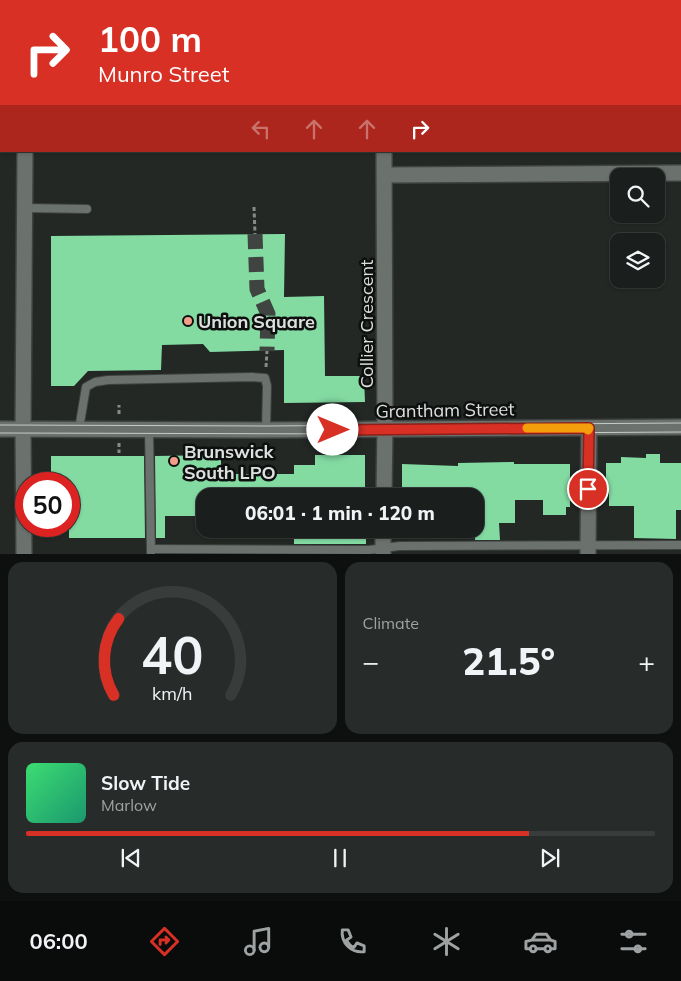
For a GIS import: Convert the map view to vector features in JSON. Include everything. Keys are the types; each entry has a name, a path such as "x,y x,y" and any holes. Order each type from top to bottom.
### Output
{"street":[{"path":"24,554 25,152"},
{"name":"Collier Crescent","path":"384,152 384,488"},
{"path":"385,175 681,173"},
{"name":"Grantham Street","path":"0,429 266,430 681,427"},
{"path":"588,550 589,428"}],"lane":[{"path":"25,208 87,209"},
{"path":"79,429 86,387 96,382 140,378 252,377 265,378 267,386 266,430"},
{"path":"149,429 151,551 588,550 681,545"}],"path":[{"path":"254,207 255,234"}],"building":[{"name":"Union Square","path":"285,234 284,297 324,296 325,376 364,376 365,402 284,403 284,350 210,352 203,344 162,345 161,370 88,371 74,386 51,386 51,236"},
{"path":"646,454 660,454 660,463 681,463 681,510 676,510 676,539 634,538 634,506 609,506 609,492 606,492 606,463 621,463 621,457 646,458"},
{"path":"221,455 221,474 294,474 294,465 315,465 315,455 365,455 365,488 196,488 196,516 165,516 165,538 156,538 155,456"},
{"path":"51,456 144,456 145,538 69,538 80,537 80,472 51,472"},
{"path":"458,463 570,464 570,507 566,507 566,515 543,515 543,500 515,500 515,523 499,523 500,540 475,540 475,538 484,538 484,488 402,488 402,464 458,466"},
{"path":"294,538 366,538 366,544 294,544"}],"tunnel":[{"path":"255,234 257,289 268,314 267,351"}],"tram line":[{"path":"0,425 266,426 681,423"},
{"path":"0,433 367,434 681,432"}],"slow traffic":[{"path":"527,428 589,428 588,430"}],"place":[{"name":"Union Square","path":"188,321"},
{"name":"Brunswick South LPO","path":"174,461"}],"route":[{"path":"333,430 589,428 588,489"}]}
